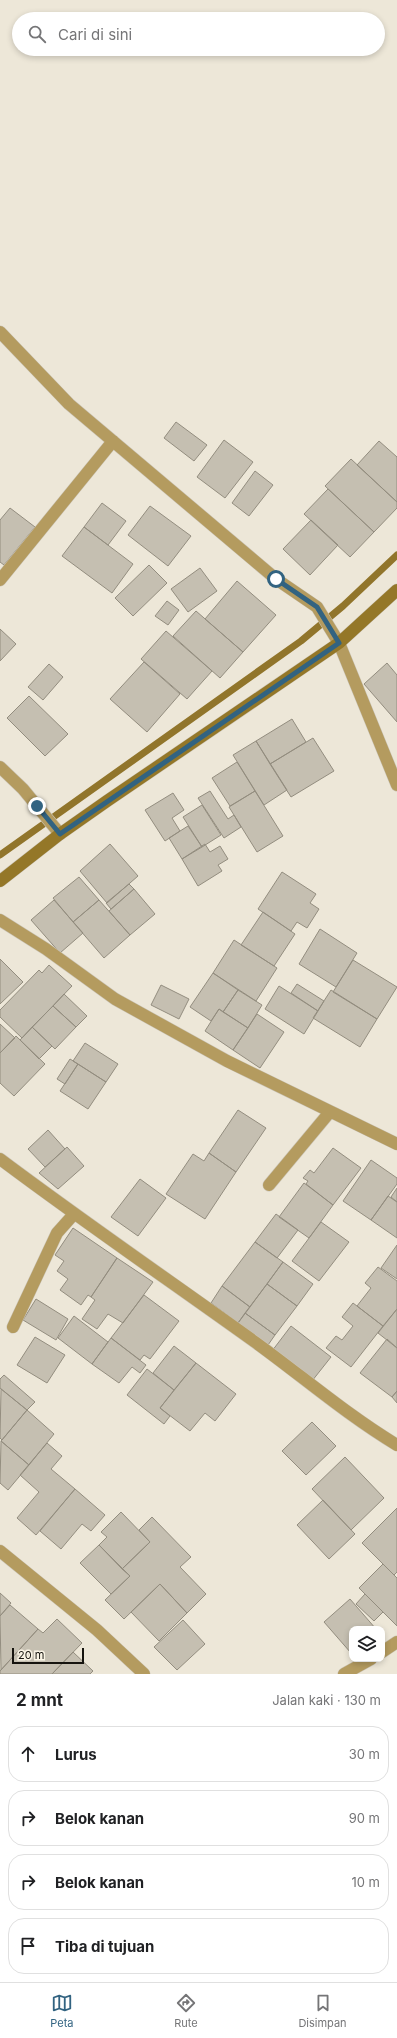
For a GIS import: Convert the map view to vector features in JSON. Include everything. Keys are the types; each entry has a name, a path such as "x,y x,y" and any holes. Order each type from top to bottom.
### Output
{"main road":[{"path":"0,881 57,830 339,643 397,590"}],"street":[{"path":"0,332 69,404 276,579 317,607 339,643 397,784"},
{"path":"0,580 113,441"},
{"path":"0,766 57,830"},
{"path":"0,920 46,949 115,999 227,1061 329,1113 397,1144"},
{"path":"269,1185 329,1113"},
{"path":"0,1159 74,1214 262,1348 378,1434 397,1445"},
{"path":"13,1327 57,1233 74,1214"},
{"path":"0,1551 97,1630 144,1674"},
{"path":"385,1650 397,1642"},
{"path":"344,1674 366,1662"}],"building":[{"path":"176,422 207,445 194,461 164,438"},
{"path":"224,440 253,462 225,498 197,477"},
{"path":"379,441 397,457 397,502 357,465"},
{"path":"351,459 397,502 397,508 374,532 325,486"},
{"path":"255,471 273,485 249,516 232,503"},
{"path":"328,489 374,532 350,557 304,514"},
{"path":"102,503 126,521 108,545 84,527"},
{"path":"150,506 191,536 168,566 128,535"},
{"path":"10,508 35,527 4,565 0,562 0,520"},
{"path":"311,520 338,545 310,575 283,549"},
{"path":"84,527 133,564 112,593 62,556"},
{"path":"149,565 167,583 133,616 115,598"},
{"path":"200,568 217,591 188,612 171,589"},
{"path":"237,581 276,615 243,652 205,619"},
{"path":"167,601 179,610 168,625 155,616"},
{"path":"196,611 243,652 220,678 173,636"},
{"path":"0,629 16,644 0,661"},
{"path":"166,631 212,671 187,699 141,659"},
{"path":"144,662 180,694 147,732 110,699"},
{"path":"387,663 397,675 397,722 364,684"},
{"path":"49,664 63,677 43,700 28,687"},
{"path":"29,696 68,734 45,756 7,718"},
{"path":"292,719 306,742 270,764 256,741"},
{"path":"313,738 334,771 291,797 270,764"},
{"path":"256,741 287,790 264,805 233,755"},
{"path":"237,762 255,791 230,806 212,778"},
{"path":"210,791 228,819 234,815 241,827 224,838 198,798"},
{"path":"255,791 283,836 257,852 229,807"},
{"path":"173,793 184,810 172,818 180,831 165,841 145,810"},
{"path":"202,805 221,835 202,847 183,817"},
{"path":"188,826 202,847 182,859 169,838"},
{"path":"110,844 138,876 107,903 80,871"},
{"path":"205,844 210,852 220,846 228,859 218,865 222,871 198,886 182,859"},
{"path":"282,872 316,894 310,903 319,909 307,928 297,922 291,931 258,909"},
{"path":"79,877 99,900 73,922 53,898"},
{"path":"129,884 134,889 111,909 106,903"},
{"path":"134,889 155,914 130,935 109,911"},
{"path":"54,900 83,933 60,953 31,920"},
{"path":"99,900 130,935 104,958 73,922"},
{"path":"263,912 295,934 274,966 241,945"},
{"path":"320,929 357,953 336,987 299,964"},
{"path":"234,940 277,968 256,1001 213,973"},
{"path":"0,959 23,982 0,1004"},
{"path":"353,960 397,987 377,1019 333,992"},
{"path":"49,965 72,986 22,1038 0,1017 0,1010 39,970 42,973"},
{"path":"213,973 238,990 223,1012 219,1009 211,1021 190,1007"},
{"path":"297,984 324,1001 318,1011 291,993"},
{"path":"161,985 189,999 179,1019 151,1005"},
{"path":"279,986 318,1011 304,1034 265,1009"},
{"path":"238,990 262,1005 248,1028 223,1012"},
{"path":"331,990 377,1019 360,1047 313,1018"},
{"path":"64,994 87,1016 76,1027 53,1006"},
{"path":"53,1006 76,1027 55,1049 32,1027"},
{"path":"219,1009 248,1028 233,1050 205,1031"},
{"path":"257,1014 284,1032 260,1068 233,1050"},
{"path":"0,1024 15,1038 0,1053"},
{"path":"32,1027 52,1046 39,1059 20,1040"},
{"path":"16,1036 45,1064 14,1096 0,1083 0,1053"},
{"path":"85,1043 118,1064 106,1082 73,1061"},
{"path":"70,1059 78,1064 65,1084 57,1079"},
{"path":"78,1064 106,1082 88,1109 60,1091"},
{"path":"238,1110 266,1128 236,1172 209,1153"},
{"path":"48,1130 65,1149 45,1167 28,1149"},
{"path":"67,1147 84,1166 58,1189 39,1173"},
{"path":"333,1148 361,1168 333,1205 306,1184 308,1181 303,1178 310,1170 314,1173"},
{"path":"209,1153 236,1172 205,1219 166,1194 193,1154 204,1161"},
{"path":"371,1160 397,1178 397,1184 371,1220 343,1201"},
{"path":"140,1179 166,1198 138,1236 111,1217"},
{"path":"304,1183 333,1205 309,1238 279,1217"},
{"path":"397,1188 397,1202 391,1197"},
{"path":"388,1196 397,1202 397,1238 371,1220"},
{"path":"276,1214 298,1230 277,1258 255,1242"},
{"path":"321,1222 349,1242 319,1281 292,1261"},
{"path":"73,1228 117,1258 91,1297 88,1295 81,1305 60,1290 68,1279 57,1271 64,1261 55,1255"},
{"path":"255,1242 283,1262 250,1307 222,1286"},
{"path":"397,1245 397,1279 381,1268"},
{"path":"117,1258 153,1282 123,1323 108,1314 97,1329 82,1319 95,1300 91,1297"},
{"path":"283,1262 313,1284 297,1306 267,1284"},
{"path":"378,1267 397,1281 397,1309 383,1326 357,1306 371,1288 365,1283"},
{"path":"267,1284 297,1306 275,1335 245,1313"},
{"path":"222,1286 250,1307 238,1323 211,1303"},
{"path":"144,1295 179,1321 150,1359 144,1355 140,1360 111,1338"},
{"path":"36,1299 68,1319 56,1340 23,1320"},
{"path":"353,1303 383,1326 351,1367 326,1348 336,1336 342,1340 353,1326 342,1317"},
{"path":"397,1309 397,1348 378,1333"},
{"path":"245,1313 275,1335 268,1345 238,1323"},
{"path":"74,1316 108,1342 92,1364 58,1338"},
{"path":"291,1326 331,1357 312,1381 272,1351"},
{"path":"35,1337 65,1355 47,1383 17,1365"},
{"path":"111,1338 146,1365 140,1373 132,1367 119,1383 92,1364"},
{"path":"387,1339 397,1348 397,1391 392,1397 360,1373"},
{"path":"174,1346 196,1363 174,1390 153,1373"},
{"path":"196,1363 236,1394 215,1421 205,1413 190,1431 160,1408"},
{"path":"147,1369 174,1390 160,1408 170,1416 164,1424 127,1395"},
{"path":"4,1375 35,1402 27,1410 0,1388 0,1379"},
{"path":"1,1389 27,1410 2,1440 0,1438"},
{"path":"397,1391 397,1403 392,1397"},
{"path":"27,1410 54,1434 29,1465 1,1441"},
{"path":"312,1422 336,1446 306,1475 282,1451"},
{"path":"1,1441 29,1465 8,1490 0,1483"},
{"path":"47,1443 62,1456 51,1469 75,1489 36,1535 17,1518 39,1492 20,1475"},
{"path":"345,1457 384,1498 351,1530 312,1489"},
{"path":"75,1489 105,1515 91,1531 82,1524 61,1549 40,1531"},
{"path":"323,1500 355,1534 329,1559 297,1525"},
{"path":"397,1508 397,1572 394,1575 362,1543"},
{"path":"121,1512 150,1542 122,1569 99,1545 107,1537 101,1532"},
{"path":"152,1517 191,1557 180,1567 206,1594 187,1613 160,1584 124,1619 105,1600 130,1576 122,1569 150,1542 139,1530"},
{"path":"99,1545 130,1576 111,1594 80,1563"},
{"path":"383,1564 397,1578 397,1626 359,1588"},
{"path":"160,1584 187,1613 159,1641 131,1612"},
{"path":"0,1593 11,1603 0,1616"},
{"path":"365,1594 383,1612 374,1621 356,1604"},
{"path":"350,1599 373,1626 349,1626 349,1651 324,1622"},
{"path":"10,1605 38,1629 1,1670 0,1616"},
{"path":"57,1619 82,1643 52,1674 0,1674 0,1671 38,1629 43,1633"},
{"path":"183,1620 205,1644 177,1670 154,1647"},
{"path":"73,1652 93,1671 90,1674 52,1674"}],"waterway":[{"path":"0,855 301,641 343,606 397,555"}],"route":[{"path":"37,806 60,834 339,643 317,607 276,579"}]}
